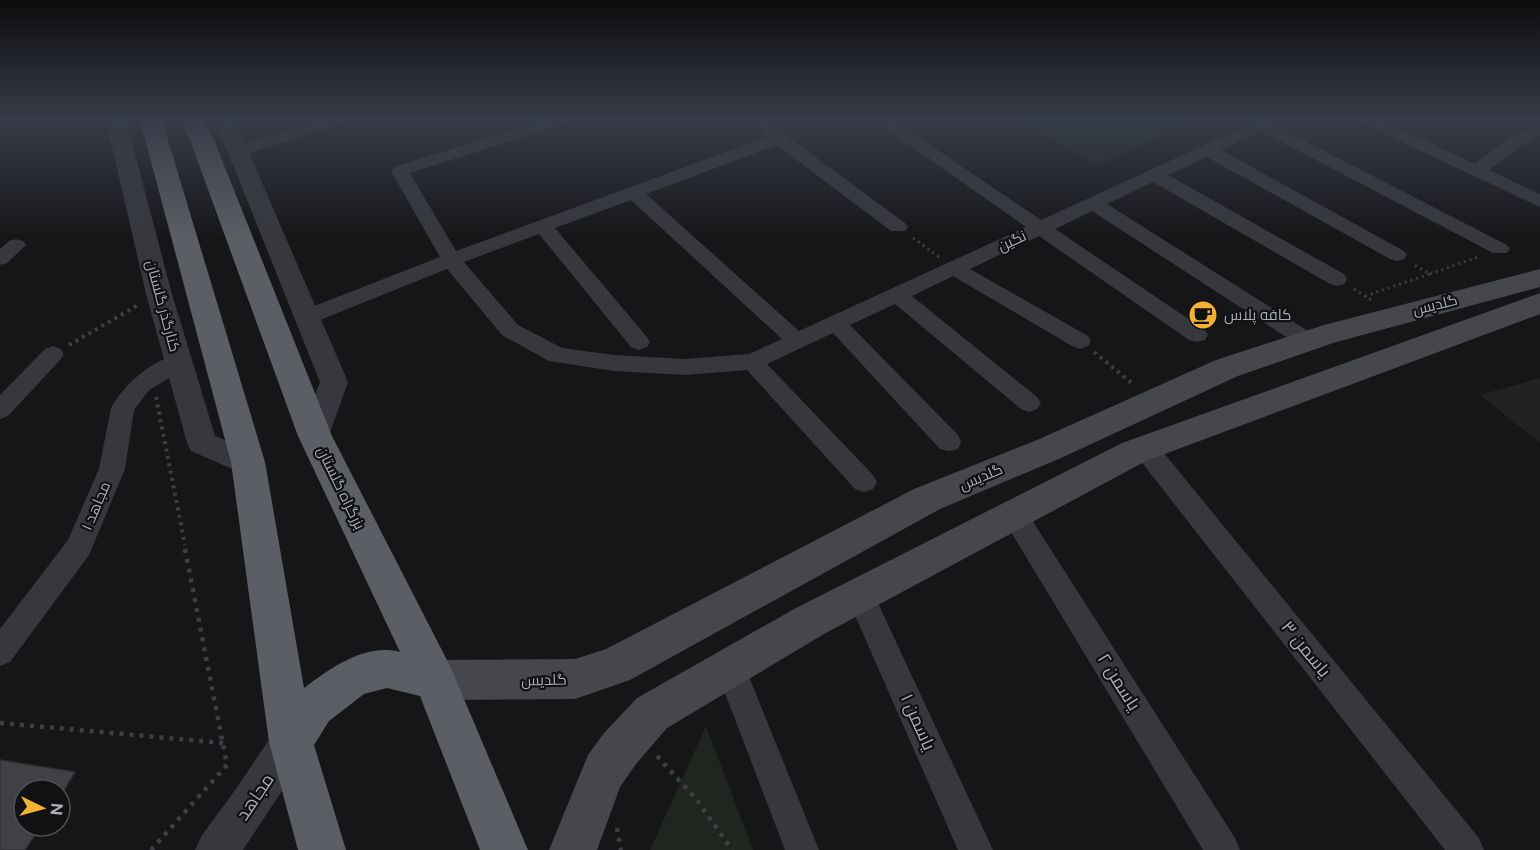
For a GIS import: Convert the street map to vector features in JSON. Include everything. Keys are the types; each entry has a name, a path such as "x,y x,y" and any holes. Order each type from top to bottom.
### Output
{"highway":[{"path":"163,160 248,462 291,742 322,850"},
{"path":"169,182 190,178 221,162"},
{"name":"بزرگراه گلستان","path":"221,162 315,436 435,680 504,850"},
{"path":"291,742 314,706 352,678 387,668 435,680"}],"main road":[{"name":"گلدیس","path":"435,680 575,679 615,666 927,500 1049,449 1227,368 1397,315 1540,278"},
{"path":"573,850 582,821 605,770 632,733 652,713 730,667 860,595 1145,448 1540,303"}],"street":[{"name":"کنارگذر گلستان","path":"126,160 159,294 202,443 248,462"},
{"path":"227,160 221,162 307,317 334,382 315,436"},
{"path":"436,160 400,171 451,260 510,330 557,355 614,363 685,367 752,362 864,482"},
{"path":"307,317 451,260 722,160"},
{"path":"809,160 898,226"},
{"path":"941,160 1197,335"},
{"name":"نگین","path":"752,362 1187,160"},
{"path":"1225,160 1397,255"},
{"path":"1336,160 1500,249"},
{"path":"1452,160 1540,201"},
{"path":"1476,171 1492,160"},
{"path":"1154,175 1337,279"},
{"path":"634,193 797,341"},
{"path":"1093,203 1308,341"},
{"path":"543,226 639,342"},
{"path":"0,259 16,245"},
{"path":"954,268 1080,341"},
{"path":"897,294 1029,403"},
{"path":"836,323 949,442"},
{"path":"0,410 53,354"},
{"name":"۱ مجاهد","path":"0,652 79,547 112,469 123,408 141,384 178,362"},
{"name":"یاسمن ۳","path":"1145,448 1467,850"},
{"name":"یاسمن ۲","path":"1014,514 1223,850"},
{"name":"یاسمن ۱","path":"860,595 976,850"},
{"path":"730,667 802,850"},
{"name":"مجاهد","path":"217,850 291,742"}],"path":[{"path":"898,226 954,268"},
{"path":"1365,296 1500,249"},
{"path":"1397,255 1430,274"},
{"path":"1337,279 1397,315"},
{"path":"53,354 159,294"},
{"path":"1080,341 1153,401"},
{"path":"151,850 227,765 153,377"},
{"path":"0,723 223,743"},
{"path":"632,733 666,764 697,800 732,850"},
{"path":"620,817 617,828 621,850"}],"shaded area":[{"path":"1088,160 1108,160 1097,165"},
{"path":"1540,378 1540,443 1480,395"},
{"path":"706,726 753,850 650,850"}],"building":[{"path":"0,760 75,772 71,778 12,778 12,838 33,838 25,850 0,850"}],"place":[{"name":"کافه پلاس","path":"1203,315"}]}
